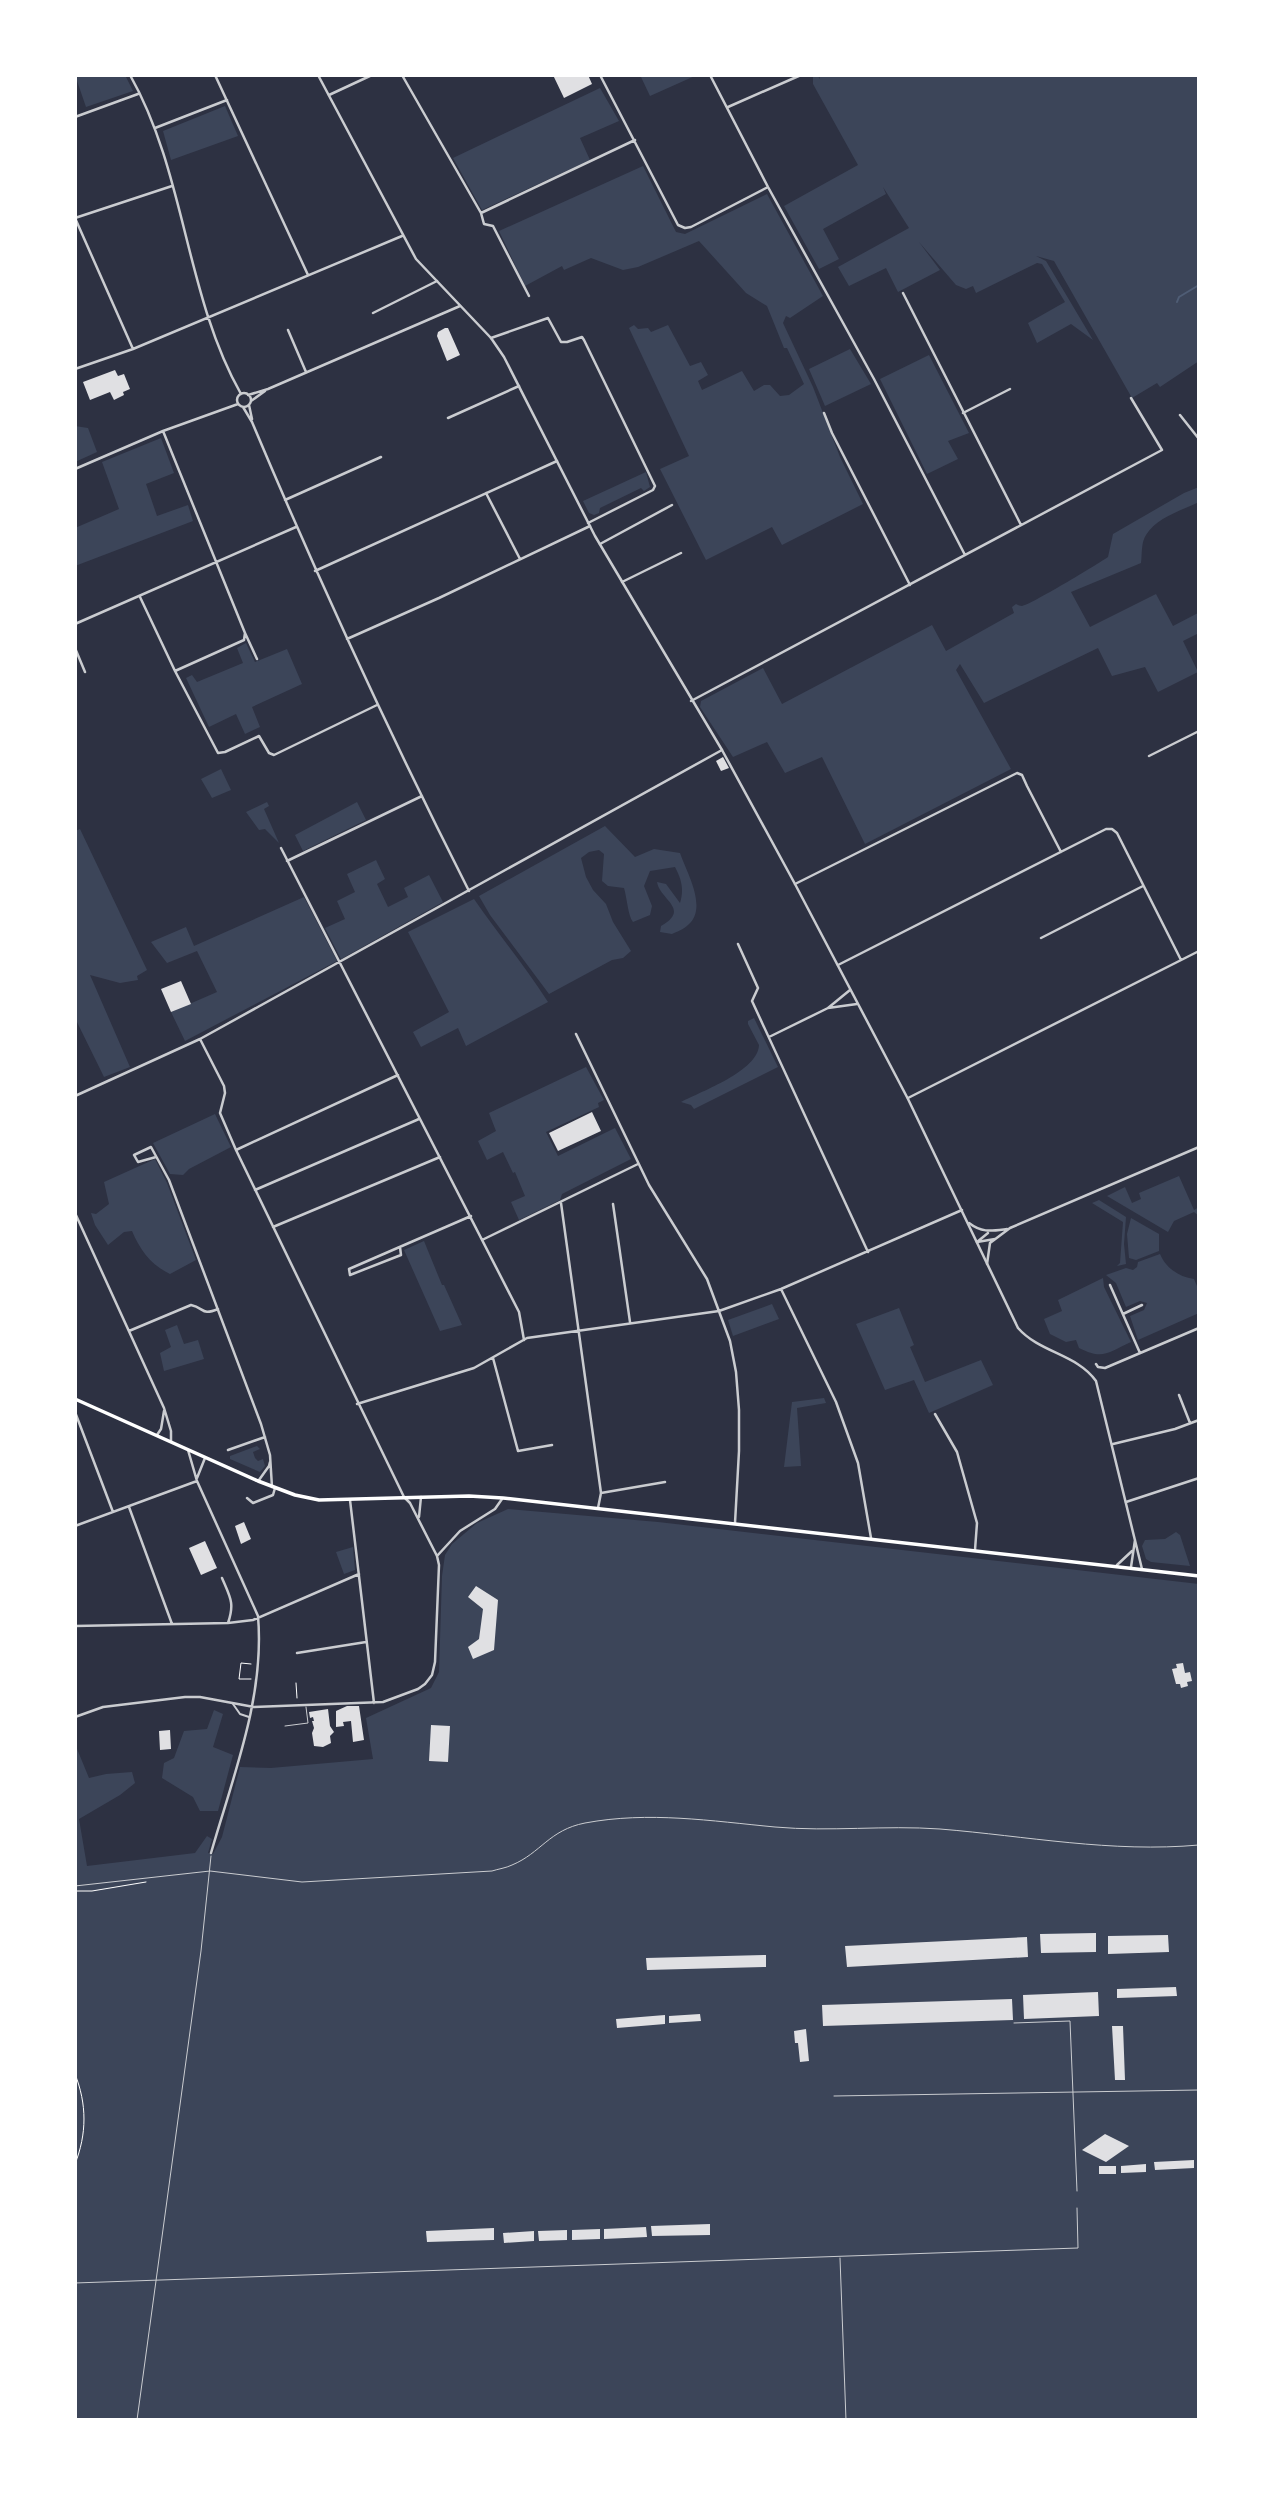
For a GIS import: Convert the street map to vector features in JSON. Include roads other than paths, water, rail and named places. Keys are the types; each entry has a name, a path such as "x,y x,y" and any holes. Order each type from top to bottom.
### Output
{"main road":[{"path":"75,1399 274,1488 319,1500 503,1498 1199,1576"}],"street":[{"path":"130,75 155,129 173,185 208,318 242,394"},
{"path":"215,75 309,276"},
{"path":"318,75 402,236 423,268 491,338 519,386 589,525 722,750 795,884 908,1099 1015,1323 1026,1338 1079,1364 1096,1381 1142,1569"},
{"path":"329,95 372,75"},
{"path":"402,75 481,213 484,224 493,226 529,296"},
{"path":"600,75 678,225 685,228 768,187"},
{"path":"710,75 768,187 874,379 965,556"},
{"path":"728,107 801,75"},
{"path":"75,117 139,93"},
{"path":"155,129 227,100"},
{"path":"481,213 635,140"},
{"path":"133,349 75,218 173,185"},
{"path":"75,369 133,349 402,236"},
{"path":"373,313 436,281"},
{"path":"903,293 1021,525"},
{"path":"460,306 268,389 237,397 252,422 347,639 469,891"},
{"path":"347,639 520,560 653,490 654,481 582,337 561,342 548,318 491,338"},
{"path":"288,330 306,373"},
{"path":"448,418 519,386"},
{"path":"75,469 163,431 250,403 268,389"},
{"path":"963,413 1010,389"},
{"path":"248,395 252,422"},
{"path":"691,701 1162,450 1130,398"},
{"path":"824,414 910,585"},
{"path":"1180,415 1199,439"},
{"path":"163,431 257,659"},
{"path":"285,500 381,457"},
{"path":"316,570 557,461"},
{"path":"486,494 520,560"},
{"path":"600,544 672,505"},
{"path":"75,624 296,527"},
{"path":"622,582 681,553"},
{"path":"140,597 218,753 259,736 271,756 378,705"},
{"path":"175,671 244,640 245,633"},
{"path":"75,648 85,672"},
{"path":"1149,757 1199,731"},
{"path":"75,1096 200,1039 722,750"},
{"path":"795,884 1017,773 1022,775 1061,852"},
{"path":"287,861 422,796"},
{"path":"837,966 1106,829 1112,829 1116,833 1181,960"},
{"path":"281,848 519,1312 524,1340"},
{"path":"1041,938 1143,886"},
{"path":"738,944 758,988 752,1001 868,1252"},
{"path":"908,1099 1199,952"},
{"path":"769,1037 828,1008 849,990"},
{"path":"828,1008 857,1004"},
{"path":"576,1034 626,1133 638,1164 707,1279 730,1340 737,1388 739,1451 735,1523"},
{"path":"75,1717 103,1707 184,1697 200,1697 254,1707 383,1702 418,1689 432,1675 439,1565 437,1556 357,1404 236,1150 220,1113 225,1088 200,1039"},
{"path":"236,1150 398,1075"},
{"path":"255,1190 420,1118"},
{"path":"156,1157 138,1162 134,1155 151,1147 169,1180 270,1455 273,1496 253,1503 247,1498"},
{"path":"969,1223 977,1229 991,1231 1010,1228 1199,1147"},
{"path":"273,1227 440,1157"},
{"path":"482,1240 638,1164"},
{"path":"561,1203 601,1493 598,1508"},
{"path":"613,1204 630,1323"},
{"path":"357,1404 474,1368 524,1340 719,1311 781,1289 962,1210"},
{"path":"75,1213 164,1408 171,1441"},
{"path":"400,1247 401,1255 350,1275 349,1269 471,1216"},
{"path":"988,1264 990,1243 1010,1228"},
{"path":"977,1242 991,1231"},
{"path":"977,1242 996,1239"},
{"path":"1110,1285 1140,1353"},
{"path":"781,1289 836,1402 858,1463 871,1538"},
{"path":"129,1331 191,1305 208,1313 218,1309"},
{"path":"1123,1314 1142,1305"},
{"path":"1096,1364 1098,1367 1105,1367 1199,1328"},
{"path":"493,1358 518,1451 552,1445"},
{"path":"1179,1395 1190,1423"},
{"path":"157,1435 164,1408"},
{"path":"75,1412 113,1512"},
{"path":"935,1414 957,1452 977,1523 975,1550"},
{"path":"1113,1444 1175,1429 1199,1420"},
{"path":"228,1450 265,1437"},
{"path":"188,1450 197,1482 257,1616 259,1631 254,1707 211,1853"},
{"path":"258,1481 270,1466 270,1455"},
{"path":"197,1482 205,1458"},
{"path":"1126,1502 1199,1478"},
{"path":"75,1526 197,1482"},
{"path":"601,1493 665,1482"},
{"path":"419,1521 421,1497"},
{"path":"437,1556 460,1531 495,1509 503,1498"},
{"path":"350,1500 374,1703"},
{"path":"129,1507 172,1624"},
{"path":"1131,1567 1136,1539"},
{"path":"1116,1566 1132,1551"},
{"path":"75,1626 228,1623 253,1620 359,1574"},
{"path":"222,1578 232,1601 228,1623"},
{"path":"297,1653 366,1642"},
{"path":"233,1703 240,1714 250,1717"}],"lane":[{"path":"285,1726 308,1723 306,1705"},
{"path":"75,1886 210,1871 302,1882 492,1871 512,1865 528,1856 551,1836 565,1829 586,1823 634,1817 688,1817 775,1827 822,1829 941,1829 1145,1848 1199,1844"},
{"path":"137,2420 207,1902 211,1853"},
{"path":"1014,2023 1070,2021 1077,2191"},
{"path":"834,2096 1199,2091"},
{"path":"75,2283 1079,2248 1077,2208"},
{"path":"839,2255 846,2420"}],"waterway":[{"path":"1177,302 1179,297 1199,285"}]}
